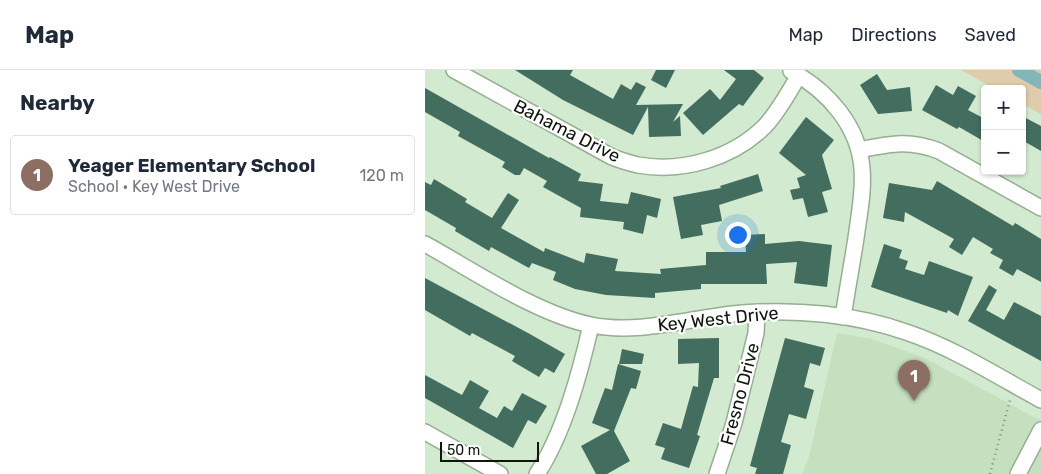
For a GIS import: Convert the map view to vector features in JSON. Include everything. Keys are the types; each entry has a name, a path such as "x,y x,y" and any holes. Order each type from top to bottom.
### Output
{"street":[{"name":"Bahama Drive","path":"454,70 612,157 637,164 666,167 694,164 722,155 746,142 766,125 782,104 794,72"},
{"path":"794,72 825,95 841,113 851,130 859,150 863,169 862,192 843,317"},
{"path":"859,150 893,143 925,145 1041,208"},
{"name":"Key West Drive","path":"425,244 524,300 556,314 591,325 615,327 651,326 720,315 757,312 784,312 843,317 873,322 907,332 939,345 1041,400"},
{"name":"Fresno Drive","path":"717,474 734,423 756,333 757,312"},
{"path":"537,474 554,440 570,400 584,356 591,325"},
{"path":"1019,474 1041,430"},
{"path":"425,432 500,474"}],"path":[{"path":"990,474 1010,400 1018,404"}],"shaded area":[{"path":"961,70 1041,70 1041,114 1026,106 1026,85 988,85"},
{"path":"837,333 872,339 925,358 1041,421 1041,474 802,474 809,457"}],"building":[{"path":"515,70 573,70 570,75 613,99 621,84 631,90 636,82 646,87 636,105 683,104 673,122 680,116 681,136 649,137 648,107 633,135 563,100"},
{"path":"656,70 675,70 666,88 651,80"},
{"path":"724,70 754,70 764,78 743,106 739,104 703,135 683,113 710,89 720,100 736,79"},
{"path":"877,74 887,90 910,87 912,111 878,114 860,85"},
{"path":"936,85 953,95 958,86 976,96 968,110 981,117 981,140 959,127 957,129 922,110"},
{"path":"425,88 581,174 578,181 603,184 600,201 628,204 631,192 661,199 657,218 647,215 643,234 623,229 624,222 580,217 581,208 543,187 547,181 524,168 520,175 515,175 502,167 505,162 458,136 460,132 425,112"},
{"path":"806,117 834,140 822,155 832,189 822,192 828,212 808,217 803,198 793,200 790,190 800,188 797,178 806,175 779,153"},
{"path":"1026,118 1041,126 1041,151 1026,142"},
{"path":"758,174 763,191 719,205 722,221 701,225 703,235 681,239 673,197 721,188 720,186"},
{"path":"434,179 467,199 465,202 492,218 508,193 519,200 501,228 544,252 545,248 584,263 586,253 618,259 615,271 661,274 660,269 706,265 706,252 746,252 745,235 765,234 765,244 799,241 832,245 827,287 794,283 797,262 766,264 767,284 701,284 701,289 655,293 655,298 606,295 575,289 553,280 556,272 532,263 529,268 491,247 489,251 455,231 456,228 425,210 425,182 431,185"},
{"path":"937,181 1013,226 1015,223 1041,239 1041,282 1017,269 1013,276 999,268 1003,260 990,253 993,249 973,237 962,255 949,247 954,239 905,212 904,222 883,218 889,183 932,190"},
{"path":"884,244 902,250 899,258 908,261 905,269 924,275 929,261 973,277 958,316 948,310 947,313 871,287"},
{"path":"425,278 565,354 554,373 545,368 539,377 512,361 515,356 472,333 470,336 425,310"},
{"path":"989,285 997,290 986,310 1004,320 1014,302 1041,316 1041,361 968,321"},
{"path":"719,338 719,378 714,378 697,435 700,436 689,468 661,459 665,448 655,445 663,423 681,429 693,386 698,387 699,363 678,364 678,339"},
{"path":"785,338 825,348 820,366 810,363 804,387 814,390 806,419 789,414 781,442 791,445 783,474 755,474 757,468 750,466"},
{"path":"622,349 644,354 642,364 619,364"},
{"path":"618,364 641,371 636,389 631,388 614,431 630,461 607,474 596,474 581,446 610,430 592,423 605,388 612,390"},
{"path":"425,375 462,395 470,380 489,391 479,408 497,418 504,406 512,411 522,393 547,406 536,424 528,420 513,448 425,398"}],"waterway":[{"path":"1019,70 1041,82"}],"place":[{"name":"Yeager Elementary School","path":"914,401"}]}
